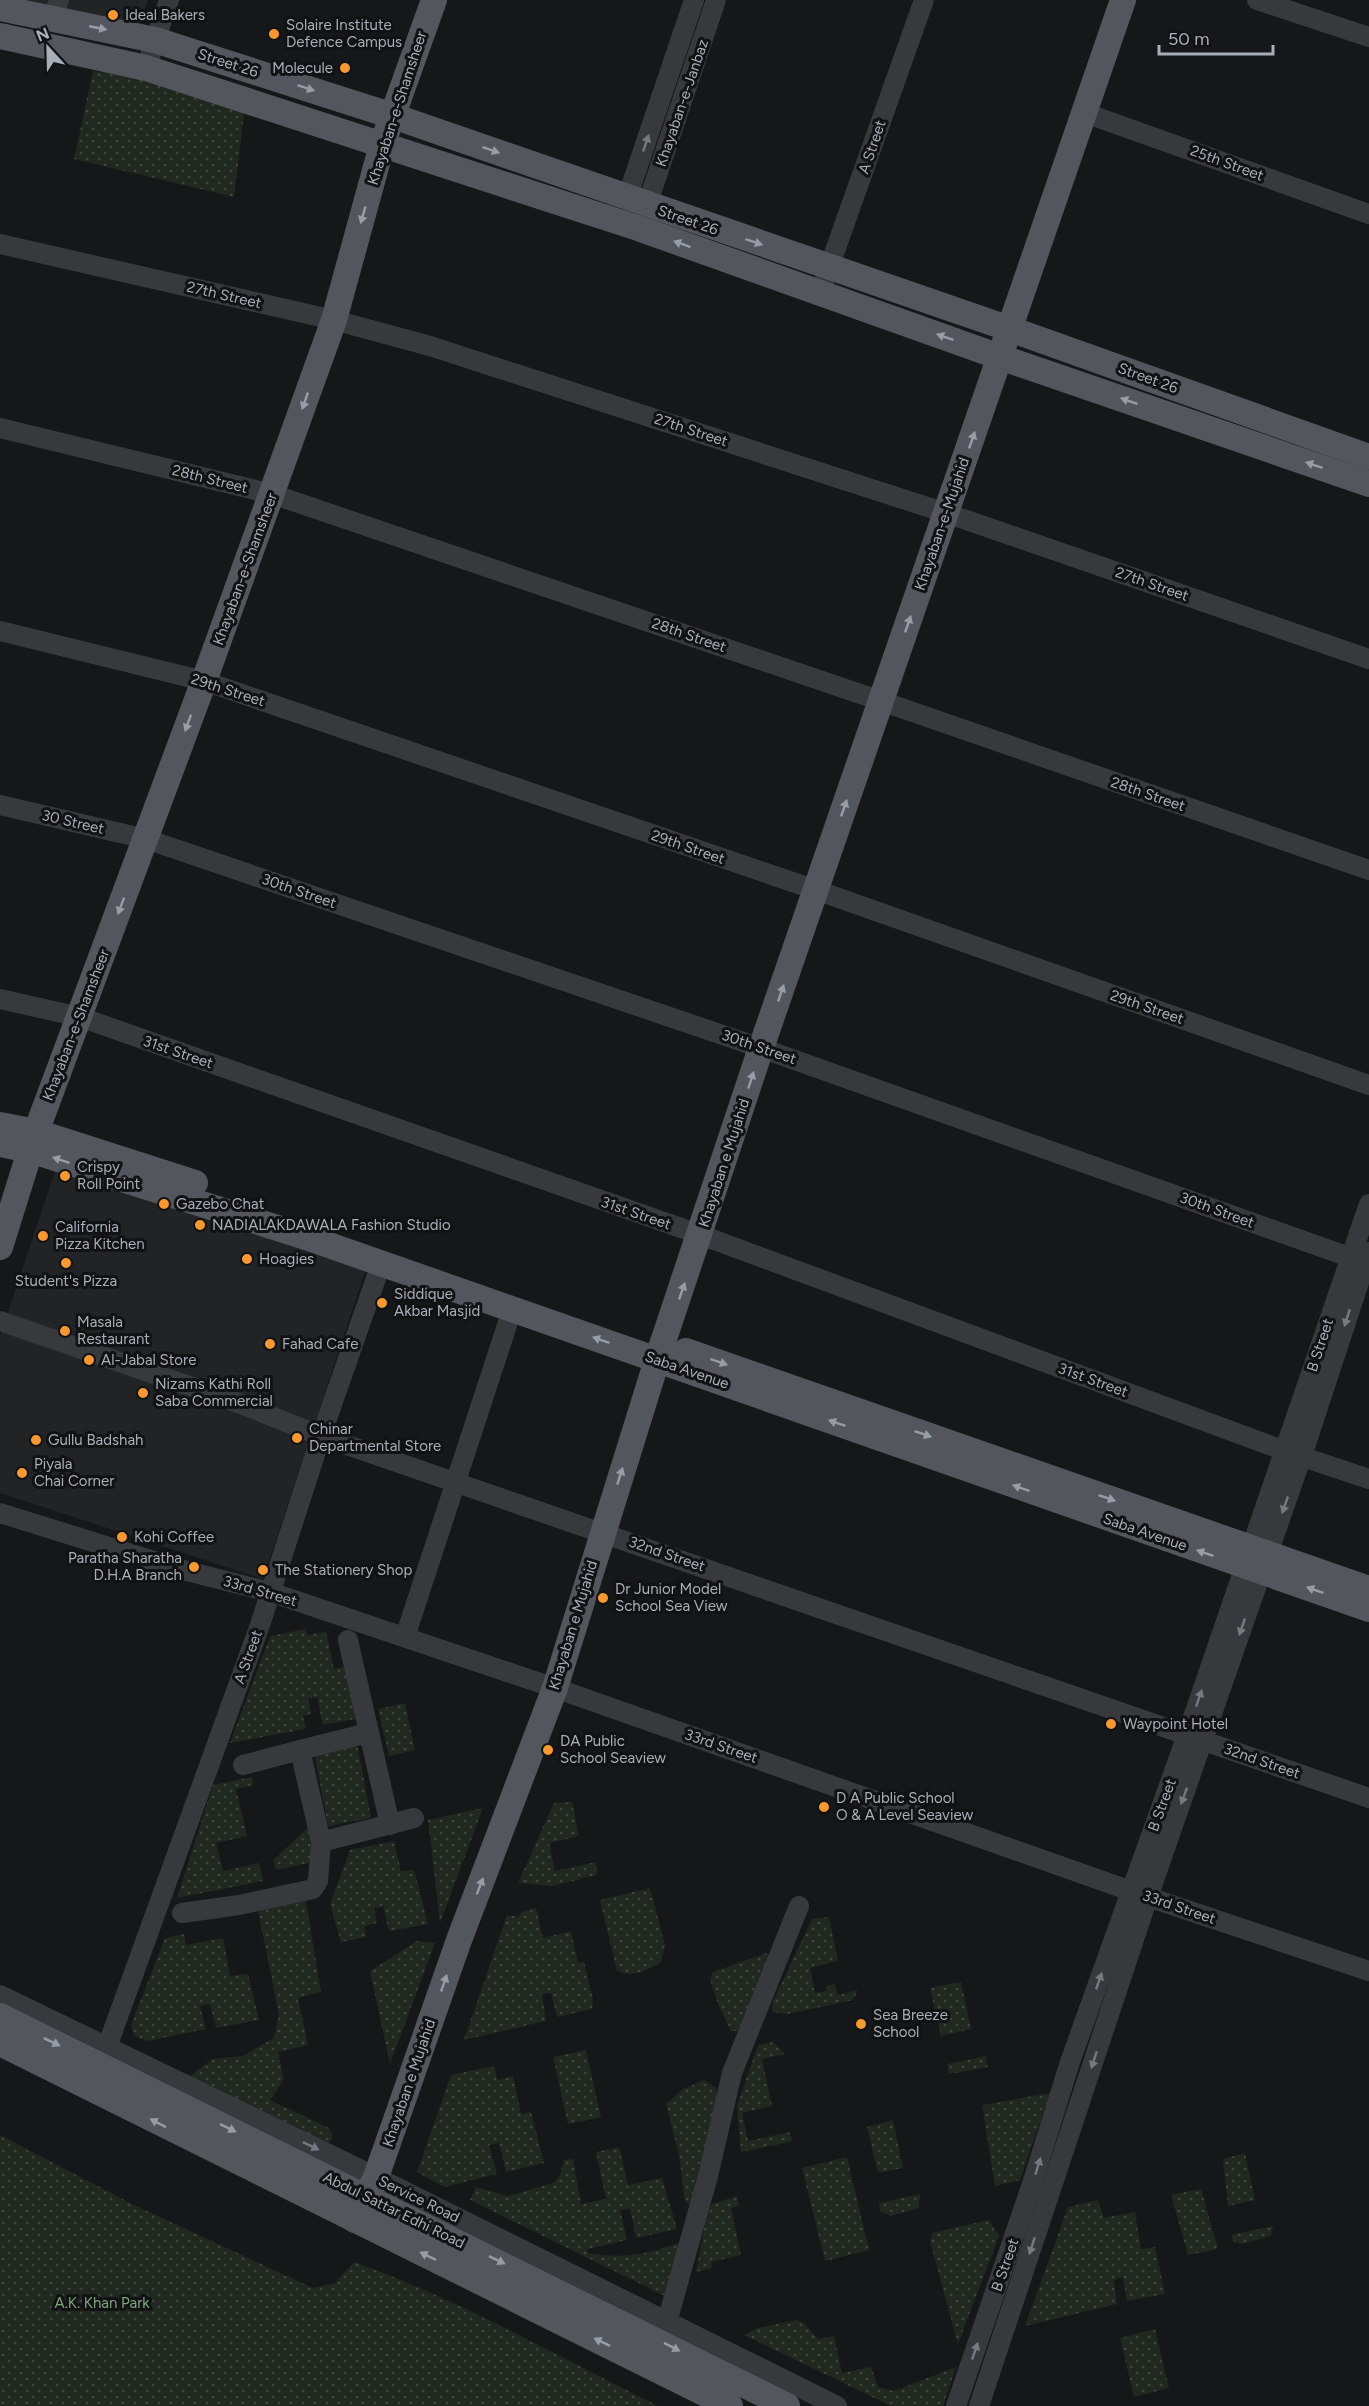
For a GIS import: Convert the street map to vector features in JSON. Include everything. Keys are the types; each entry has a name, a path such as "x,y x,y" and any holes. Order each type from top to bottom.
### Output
{"main road":[{"name":"Khayaban-e-Shamsheer","path":"0,1247 33,1141 204,681 334,320 382,145 434,0"},
{"name":"Khayaban-e-Mujahid","path":"761,1048 1124,0"},
{"name":"Street 26","path":"0,8 55,11 155,40 393,116 1010,329 1369,458"},
{"name":"Street 26","path":"0,36 146,68 638,228 1000,357 1369,484"},
{"name":"Khayaban e Mujahid","path":"355,2220 372,2187 459,1940 555,1688 602,1531 761,1048"},
{"name":"Saba Avenue","path":"0,1125 33,1141 512,1310 660,1351"},
{"name":"Saba Avenue","path":"0,1144 33,1141 221,1192 660,1351 1256,1560 1369,1609"},
{"name":"Saba Avenue","path":"1256,1560 1369,1589"},
{"name":"Abdul Sattar Edhi Road","path":"0,2016 372,2187 787,2406"},
{"name":"Abdul Sattar Edhi Road","path":"0,2043 730,2406"}],"street":[{"path":"0,0 55,11"},
{"path":"146,68 169,0"},
{"name":"Khayaban-e-Janbaz","path":"637,202 694,0"},
{"name":"Khayaban-e-Janbaz","path":"637,202 716,0"},
{"name":"A Street","path":"820,293 924,0"},
{"path":"1257,0 1369,37"},
{"name":"25th Street","path":"1084,113 1369,214"},
{"name":"27th Street","path":"0,244 334,320 430,346 946,513 1369,659"},
{"name":"28th Street","path":"0,428 272,494 1369,870"},
{"name":"29th Street","path":"0,631 204,681 816,890 1369,1085"},
{"name":"30 Street","path":"0,805 146,839"},
{"name":"30th Street","path":"146,839 761,1048 1363,1259"},
{"name":"31st Street","path":"0,999 80,1017 700,1235 1369,1479"},
{"name":"B Street","path":"956,2406 1032,2184 1070,2062 1139,1893 1363,1259 1369,1204"},
{"name":"A Street","path":"107,2047 270,1592 381,1264"},
{"path":"405,1637 512,1310"},
{"name":"32nd Street","path":"0,1321 241,1404 321,1436 602,1531 1369,1798"},
{"name":"33rd Street","path":"0,1513 183,1570 270,1592 405,1637 1369,1971"},
{"path":"348,1640 390,1825"},
{"path":"243,1765 368,1733"},
{"path":"182,1913 239,1905 314,1889 318,1881 321,1842 300,1750"},
{"path":"321,1842 414,1818"},
{"name":"B Street","path":"979,2406 1139,1893"},
{"path":"667,2322 708,2176 732,2073 799,1906"},
{"name":"Service Road","path":"0,1995 107,2047 372,2187 667,2322 837,2406"}],"shaded area":[{"path":"0,0 148,0 137,33"},
{"path":"57,1165 367,1266 263,1579 0,1493 0,1336"}],"green space":[{"path":"93,71 147,79 245,106 234,197 74,159"},
{"path":"306,1629 307,1635 326,1632 334,1669 349,1666 360,1718 323,1725 317,1697 308,1699 311,1714 303,1716 306,1729 230,1743 270,1636"},
{"path":"405,1703 415,1750 389,1756 378,1709"},
{"path":"357,1743 371,1818 328,1826 314,1752"},
{"path":"252,1777 254,1785 236,1789 247,1836 216,1843 223,1871 259,1863 263,1881 177,1898 213,1785"},
{"path":"572,1802 579,1836 549,1843 555,1871 596,1862 597,1875 552,1886 518,1883 554,1803"},
{"path":"483,1808 440,1923 428,1820"},
{"path":"310,1826 317,1861 276,1870 273,1860"},
{"path":"394,1841 401,1871 414,1870 428,1924 389,1931 383,1906 374,1909 377,1923 365,1926 366,1937 341,1942 330,1904 350,1850"},
{"path":"650,1888 665,1945 661,1962 634,1974 617,1971 600,1900"},
{"path":"305,1896 321,1992 298,1998 308,2045 278,2052 284,2080 270,2100 329,2128 333,2136 330,2142 324,2144 185,2080 212,2059 243,2056 274,2038 279,2014 257,1906"},
{"path":"536,1908 543,1938 571,1931 578,1963 584,1962 593,1999 592,2009 557,2017 551,1993 542,1994 546,2021 464,2040 507,1915 519,1917 521,1912"},
{"path":"829,1917 838,1961 810,1968 815,1993 827,1991 826,1986 835,1984 837,1995 858,1990 853,2000 788,2014 772,2012 773,2001 812,1919"},
{"path":"184,1934 186,1945 223,1938 230,1976 248,1974 259,2020 216,2028 210,2004 200,2006 206,2029 148,2041 134,2036 131,2025 165,1938"},
{"path":"417,1941 435,1943 390,2064 370,1971"},
{"path":"766,1953 772,1955 738,2031 731,2031 718,2004 710,1979 713,1972"},
{"path":"961,1982 971,2029 941,2036 930,1988"},
{"path":"773,2042 785,2054 762,2059 772,2106 742,2113 748,2141 789,2132 793,2141 741,2152 737,2106 758,2045"},
{"path":"586,2050 601,2117 568,2124 553,2057"},
{"path":"986,2056 988,2067 949,2074 947,2064"},
{"path":"494,2066 497,2080 513,2076 521,2114 531,2112 544,2163 506,2172 499,2143 489,2145 497,2174 444,2187 417,2172 451,2075"},
{"path":"704,2080 716,2088 718,2098 690,2205 685,2201 679,2155 666,2104 683,2089"},
{"path":"1050,2093 1020,2180 995,2186 982,2105"},
{"path":"893,2120 903,2168 878,2173 867,2127"},
{"name":"A.K. Khan Park","path":"0,2135 134,2205 313,2288 335,2283 354,2262 470,2311 658,2406 0,2406"},
{"path":"619,2147 628,2185 662,2178 677,2229 636,2238 630,2209 620,2210 627,2240 588,2249 587,2253 610,2256 633,2255 677,2243 682,2246 667,2297 470,2200 476,2187 508,2196 555,2182 560,2175 564,2160 573,2159 581,2204 606,2199 596,2152"},
{"path":"1245,2153 1255,2200 1228,2206 1223,2159"},
{"path":"847,2157 869,2250 825,2261 802,2168"},
{"path":"1201,2189 1218,2249 1188,2255 1171,2195"},
{"path":"920,2194 919,2208 891,2216 880,2211 879,2203"},
{"path":"737,2196 739,2206 731,2208 741,2255 711,2262 712,2268 696,2272 707,2213 712,2204"},
{"path":"1098,2200 1104,2218 1135,2212 1141,2249 1155,2247 1165,2294 1127,2301 1123,2277 1114,2280 1117,2304 1025,2326 1068,2207"},
{"path":"989,2220 999,2236 958,2344 930,2241 932,2233"},
{"path":"1273,2226 1271,2236 1242,2244 1234,2242 1231,2235"},
{"path":"796,2320 804,2323 818,2339 834,2336 842,2373 871,2367 878,2387 894,2391 956,2367 943,2406 891,2406 744,2335 758,2328"},
{"path":"1155,2329 1169,2388 1134,2397 1120,2338"}],"place":[{"name":"Ideal Bakers","path":"113,15"},
{"name":"Solaire Institute Defence Campus","path":"274,34"},
{"name":"Molecule","path":"345,68"},
{"name":"Crispy Roll Point","path":"65,1176"},
{"name":"Gazebo Chat","path":"164,1204"},
{"name":"NADIALAKDAWALA Fashion Studio","path":"200,1225"},
{"name":"California Pizza Kitchen","path":"43,1236"},
{"name":"Hoagies","path":"247,1259"},
{"name":"Student's Pizza","path":"66,1263"},
{"name":"Siddique Akbar Masjid","path":"382,1303"},
{"name":"Masala Restaurant","path":"65,1331"},
{"name":"Fahad Cafe","path":"270,1344"},
{"name":"Al-Jabal Store","path":"89,1360"},
{"name":"Nizams Kathi Roll Saba Commercial","path":"143,1393"},
{"name":"Chinar Departmental Store","path":"297,1438"},
{"name":"Gullu Badshah","path":"36,1440"},
{"name":"Piyala Chai Corner","path":"22,1473"},
{"name":"Kohi Coffee","path":"122,1537"},
{"name":"Paratha Sharatha D.H.A Branch","path":"194,1567"},
{"name":"The Stationery Shop","path":"263,1570"},
{"name":"Dr Junior Model School Sea View","path":"603,1598"},
{"name":"Waypoint Hotel","path":"1111,1724"},
{"name":"DA Public School Seaview","path":"548,1750"},
{"name":"D A Public School O & A Level Seaview","path":"824,1807"},
{"name":"Sea Breeze School","path":"861,2024"}]}
